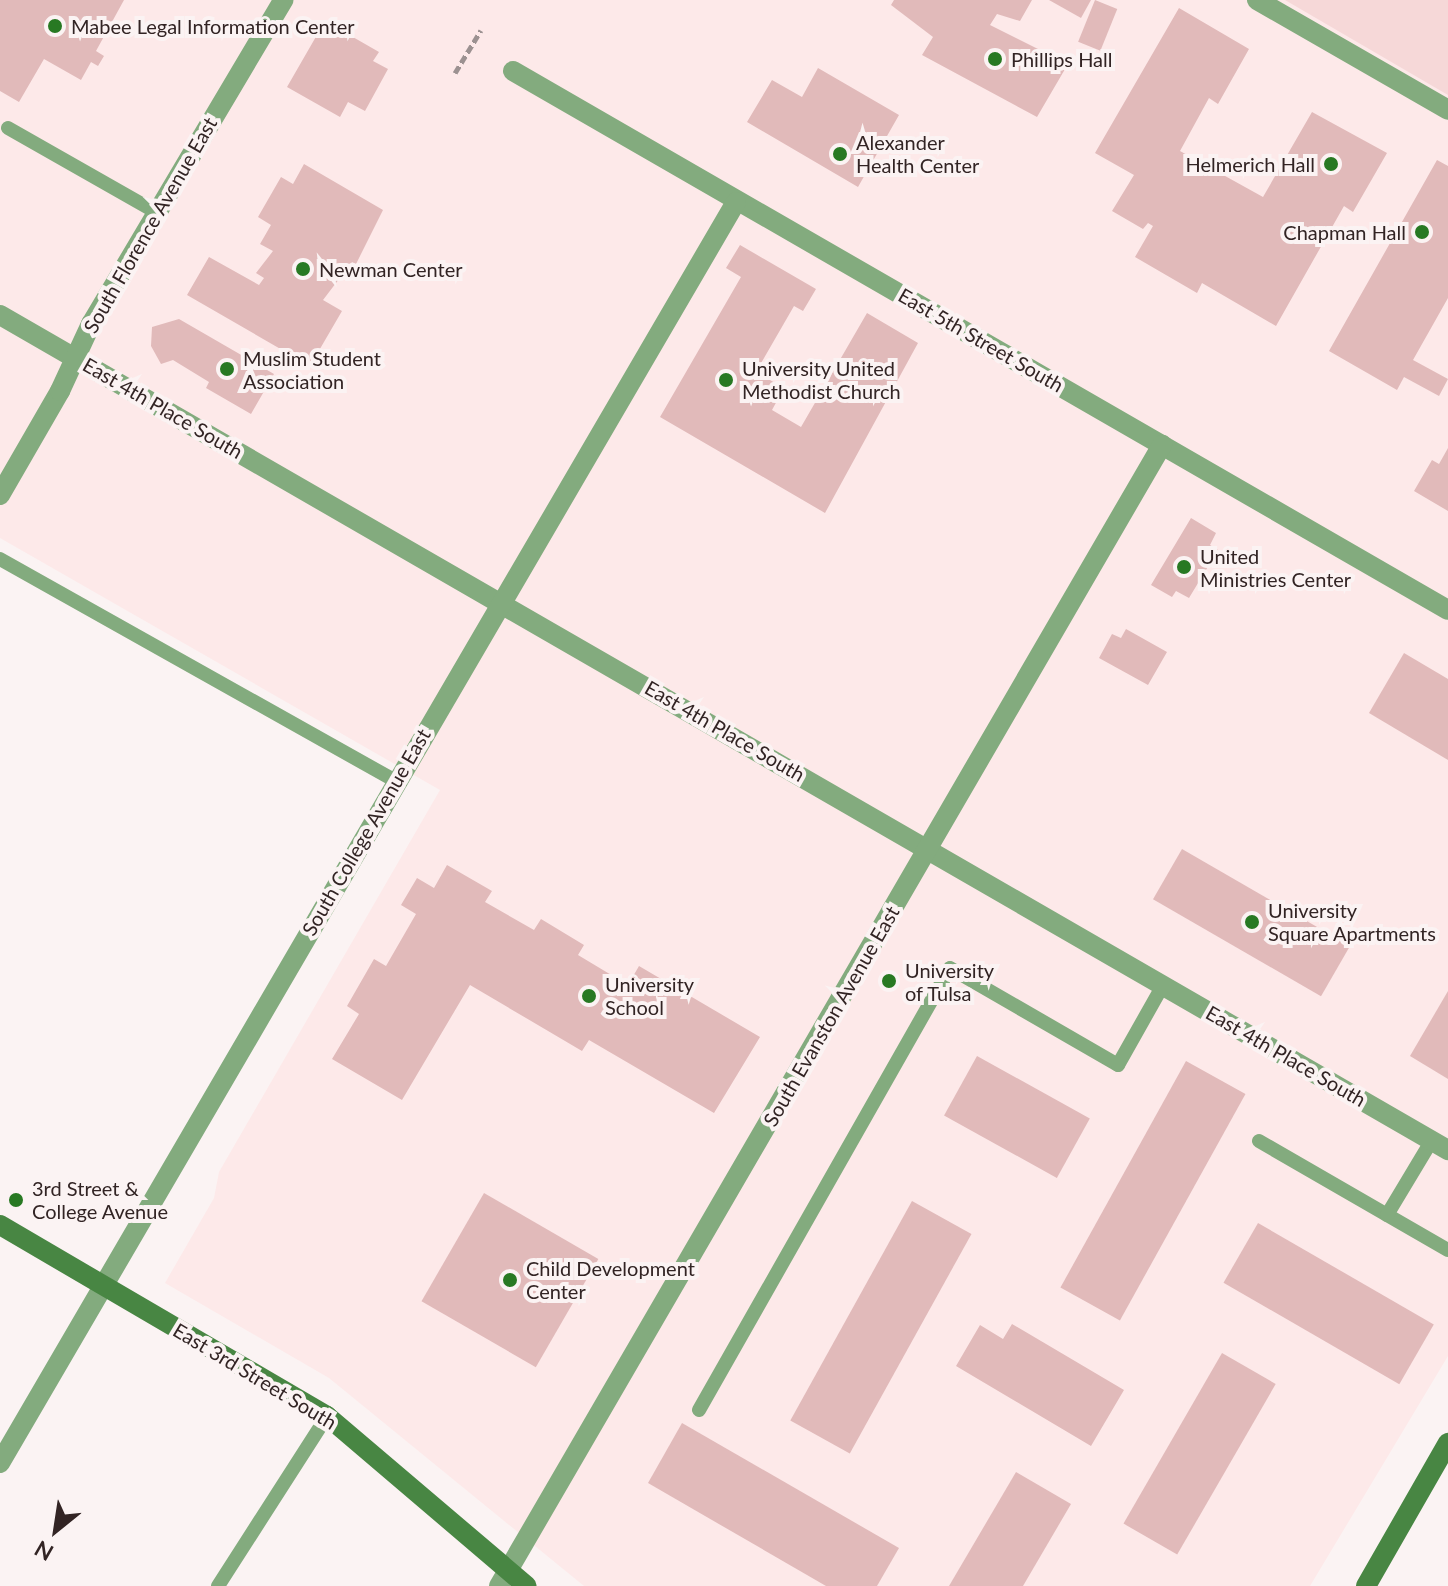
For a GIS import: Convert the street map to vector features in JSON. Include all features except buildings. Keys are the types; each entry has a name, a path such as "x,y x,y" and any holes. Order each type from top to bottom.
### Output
{"street":[{"name":"South Florence Avenue East","path":"0,495 156,212 283,0"},
{"path":"1257,0 1448,110"},
{"name":"East 5th Street South","path":"513,71 1448,610"},
{"name":"South College Avenue East","path":"0,1463 395,781 736,202"},
{"name":"East 4th Place South","path":"0,315 1440,1145"},
{"name":"South Evanston Avenue East","path":"503,1578 1162,445"},
{"name":"East 3rd Street South","path":"0,1225 327,1416 503,1578 527,1586"},
{"path":"1372,1584 1448,1443"}],"lane":[{"path":"8,128 156,212"},
{"path":"0,559 395,781"},
{"path":"699,1410 950,968 1118,1065 1163,985"},
{"path":"1259,1141 1448,1250"},
{"path":"1387,1215 1440,1145"},
{"path":"218,1586 327,1416"}],"path":[{"path":"455,73 481,30"}],"shaded area":[{"name":"University of Tulsa","path":"0,0 1448,0 1448,1356 1310,1586 584,1586 329,1378 165,1283 214,1198 219,1172 440,790 0,538"},
{"path":"1285,0 1448,0 1448,95"}],"place":[{"name":"Mabee Legal Information Center","path":"55,26"},
{"name":"Phillips Hall","path":"995,59"},
{"name":"Alexander Health Center","path":"840,154"},
{"name":"Helmerich Hall","path":"1331,164"},
{"name":"Chapman Hall","path":"1422,232"},
{"name":"Newman Center","path":"303,269"},
{"name":"Muslim Student Association","path":"227,369"},
{"name":"University United Methodist Church","path":"726,380"},
{"name":"United Ministries Center","path":"1184,567"},
{"name":"University Square Apartments","path":"1252,922"},
{"name":"University of Tulsa","path":"889,981"},
{"name":"University School","path":"589,996"},
{"name":"3rd Street & College Avenue","path":"16,1200"},
{"name":"Child Development Center","path":"510,1280"}]}
